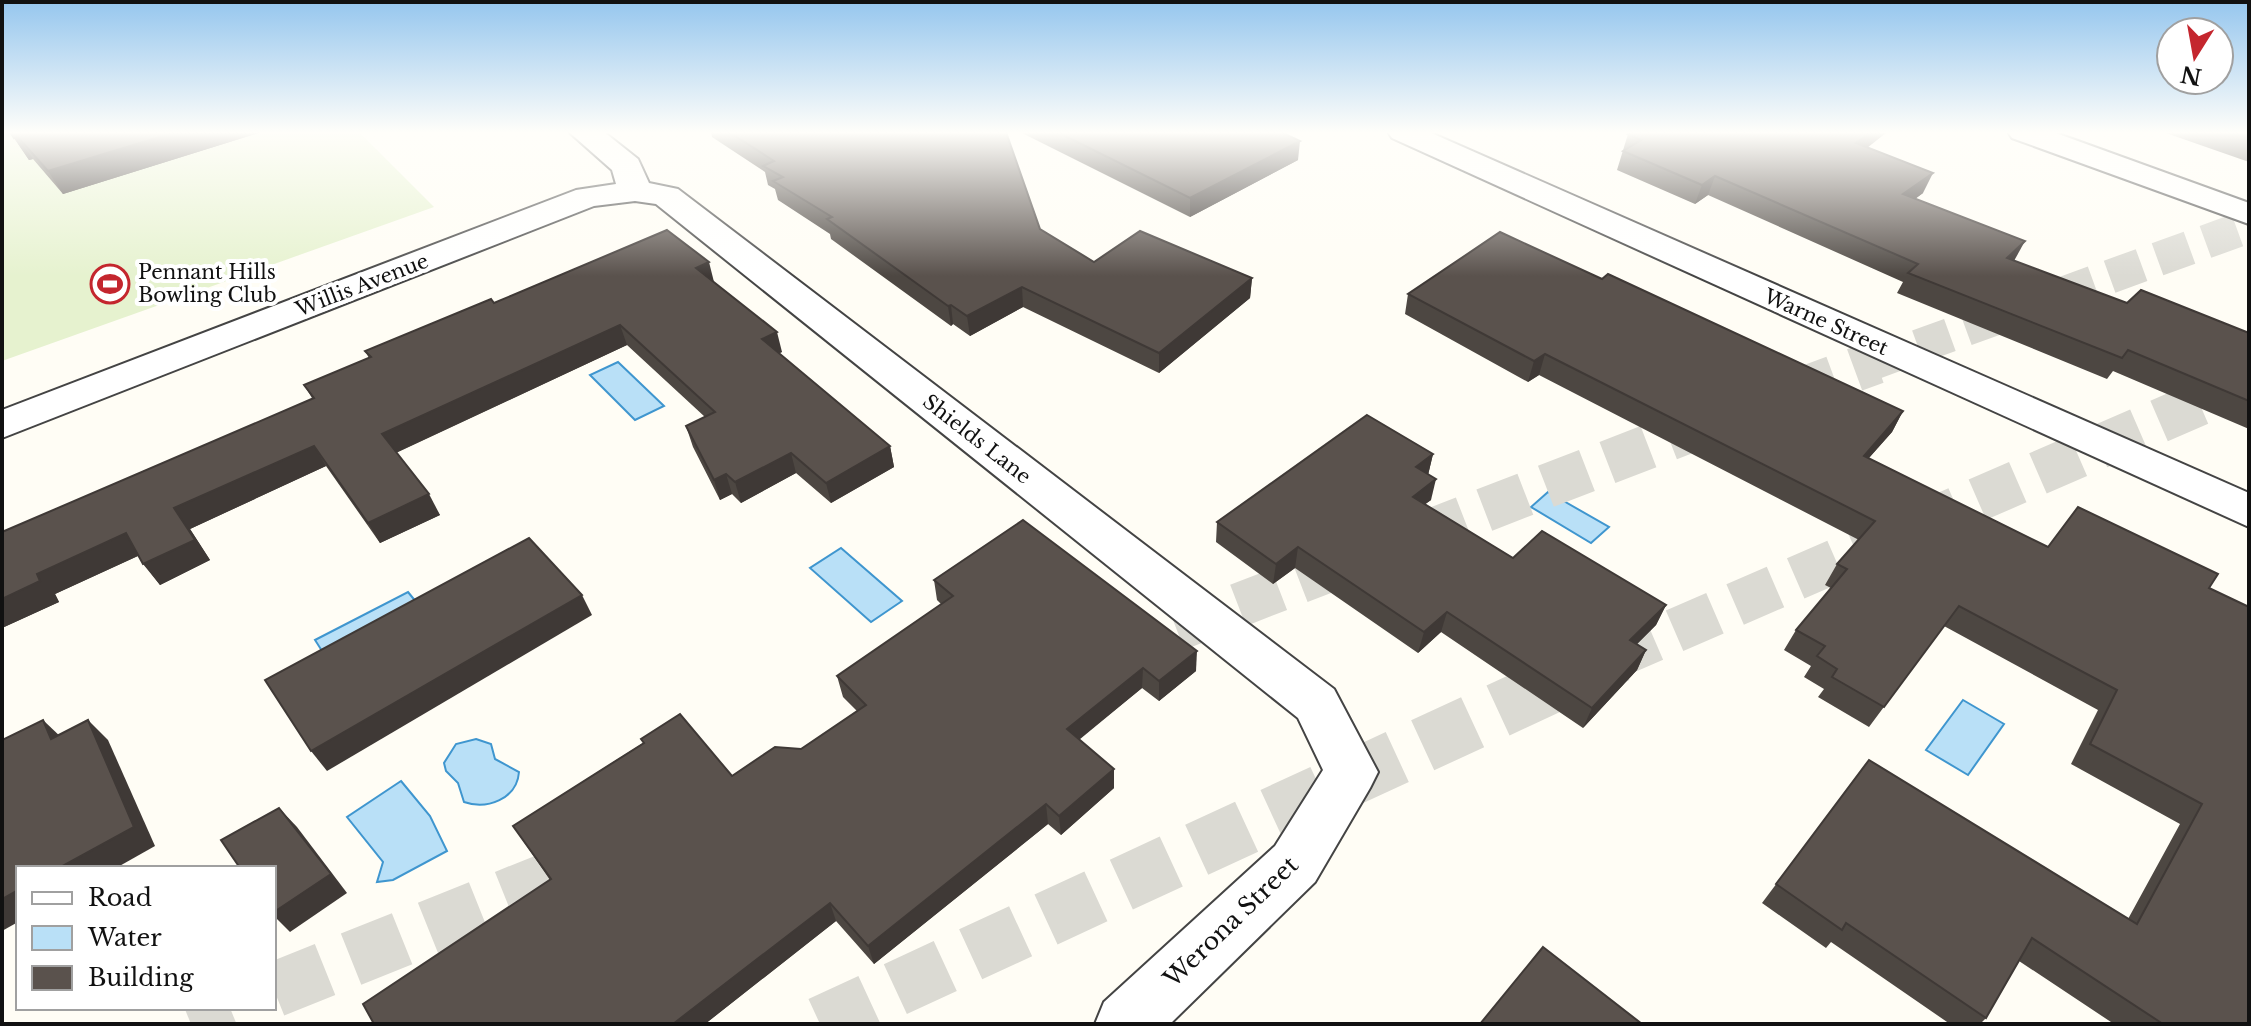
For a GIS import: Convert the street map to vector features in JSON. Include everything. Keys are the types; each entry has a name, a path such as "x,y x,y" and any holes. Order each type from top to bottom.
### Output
{"street":[{"path":"631,180 635,191"},
{"name":"Warne Street","path":"1510,180 2249,511"},
{"path":"2155,180 2249,214"},
{"name":"Willis Avenue","path":"2,425 588,197 635,191"},
{"name":"Shields Lane","path":"635,191 666,196 1316,704 1351,772"},
{"name":"Werona Street","path":"1126,1024 1295,864 1351,772"}],"green space":[{"name":"Pennant Hills Bowling Club","path":"2,180 407,180 434,207 2,361"}],"water":[{"path":"618,362 664,406 635,420 590,375"},
{"path":"1548,492 1609,527 1591,543 1531,507"},
{"path":"841,548 902,601 871,622 810,568"},
{"path":"408,592 426,614 331,665 315,640"},
{"path":"1963,700 2004,724 1968,775 1926,750"},
{"path":"476,739 491,744 495,759 519,772 513,789 491,803 464,802 458,783 446,771 444,763 456,744"},
{"path":"401,781 430,816 447,851 393,880 377,882 383,862 347,817"}],"building":[{"path":"1023,180 1040,229 1094,262 1140,231 1252,278 1159,353 1022,287 967,316 948,306 827,219 832,217 773,181"},
{"path":"1153,180 1225,180 1190,198"},
{"path":"1690,180 1709,180 1702,185"},
{"path":"1724,180 1923,180 1903,194 2025,241 2007,258 2127,303 2141,290 2249,333 2249,401 2128,350 2122,358 1908,273 1918,264"},
{"path":"667,230 709,262 696,268 777,332 762,339 890,446 826,483 791,453 735,482 726,474 714,480 686,426 715,412 620,325 382,434 429,494 368,523 314,446 174,508 195,540 143,564 126,533 37,574 40,581 2,599 2,532 314,398 304,385 371,357 365,351 491,299 494,303"},
{"path":"1500,232 1602,279 1608,274 1903,411 1864,456 2048,547 2078,507 2218,574 2209,588 2249,607 2249,1024 2163,1024 2032,938 1986,1018 1846,923 1842,930 1776,884 1869,760 2137,924 2202,804 2090,744 2117,690 1959,606 1884,707 1832,677 1837,669 1817,656 1825,646 1796,630 1847,569 1837,564 1875,521 1545,354 1534,361 1408,294"},
{"path":"1367,415 1433,454 1416,467 1436,479 1413,497 1513,558 1542,531 1666,605 1630,640 1646,650 1592,708 1447,612 1424,632 1298,547 1276,564 1217,522"},
{"path":"1023,520 1197,651 1159,681 1143,668 1067,729 1114,769 1059,816 1046,804 868,946 830,903 673,1024 374,1024 363,1004 551,879 513,826 644,743 641,739 680,714 732,776 775,747 801,749 866,705 837,676 953,596 934,580"},
{"path":"529,538 582,595 311,751 265,680"},
{"path":"43,720 51,739 88,720 134,827 63,866 16,866 16,891 2,899 2,740"},
{"path":"279,808 331,874 276,911 276,866 239,866 221,840"},
{"path":"1543,947 1642,1024 1480,1024"}],"tunnel":[{"path":"1870,364 2249,226"},
{"path":"1115,653 1694,429 1876,362"},
{"path":"1614,657 2249,382"},
{"path":"820,1024 1618,655"},
{"path":"276,989 606,857"},
{"path":"191,1024 225,1010"}],"place":[{"name":"Pennant Hills Bowling Club","path":"110,284"}]}
